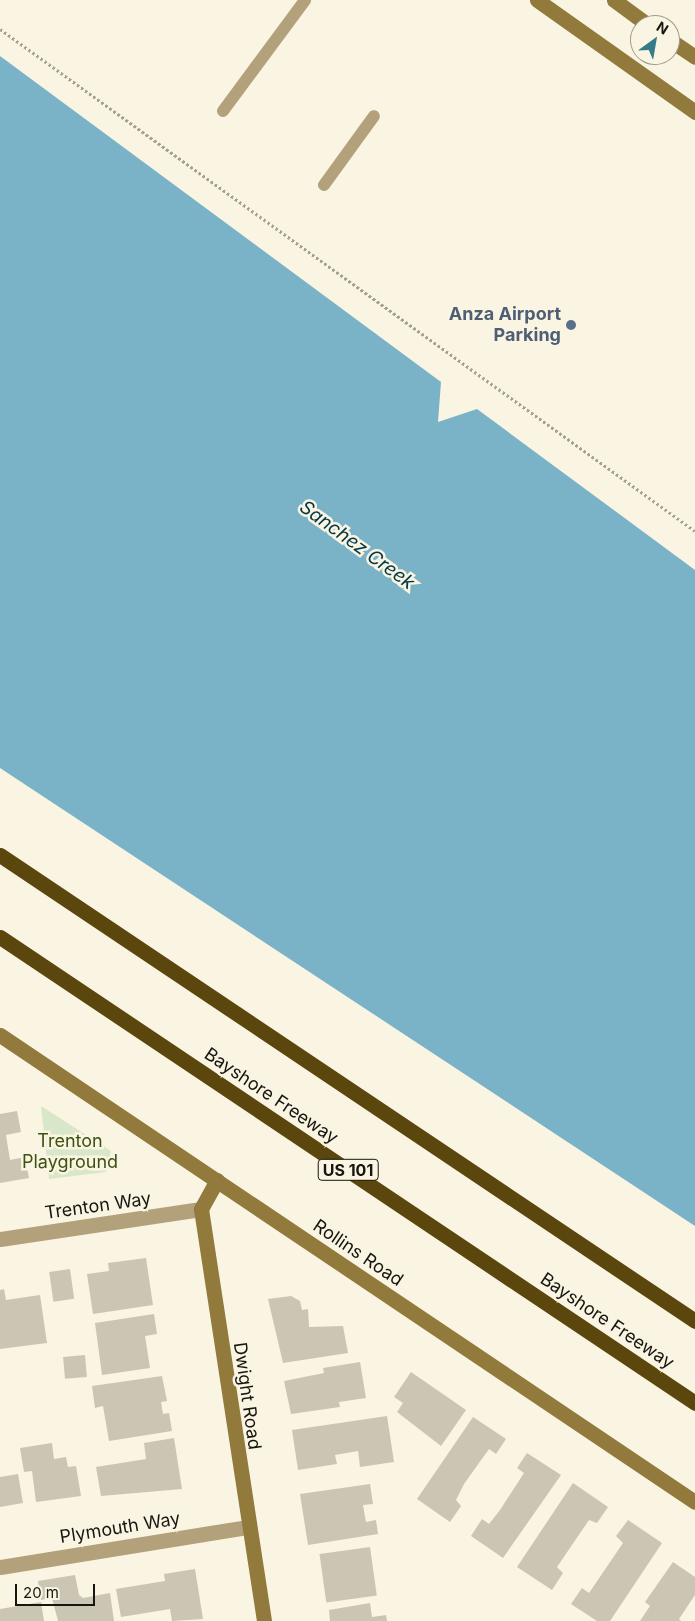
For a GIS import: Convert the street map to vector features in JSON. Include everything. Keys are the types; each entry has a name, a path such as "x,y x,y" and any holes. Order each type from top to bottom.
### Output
{"highway":[{"path":"0,856 695,1321"},
{"name":"Bayshore Freeway","path":"0,937 695,1403"}],"street":[{"path":"537,0 695,112"},
{"path":"614,0 634,15"},
{"path":"680,47 695,57"},
{"name":"Rollins Road","path":"0,1035 695,1502"},
{"path":"200,1209 217,1180"},
{"name":"Trenton Way","path":"0,1239 200,1209"},
{"name":"Dwight Road","path":"200,1209 247,1527 264,1621"},
{"name":"Plymouth Way","path":"0,1567 247,1527"}],"lane":[{"path":"223,111 305,0"},
{"path":"324,185 374,116"}],"path":[{"path":"0,28 695,531"}],"green space":[{"name":"Trenton Playground","path":"41,1106 111,1151 106,1172 49,1179"}],"water":[{"name":"Sanchez Creek","path":"0,56 441,382 438,422 477,409 695,570 695,1226 0,768"}],"building":[{"path":"17,1111 21,1132 6,1135 10,1160 25,1157 29,1178 0,1183 0,1114"},
{"path":"146,1258 153,1305 93,1314 87,1274 109,1271 108,1263"},
{"path":"70,1269 74,1299 53,1302 49,1272"},
{"path":"4,1289 6,1300 40,1295 47,1343 0,1349 0,1290"},
{"path":"291,1296 300,1301 302,1310 308,1309 309,1327 343,1326 348,1353 283,1363 268,1299"},
{"path":"154,1314 157,1334 145,1336 150,1368 102,1375 95,1323"},
{"path":"85,1355 87,1377 65,1379 63,1357"},
{"path":"360,1362 366,1398 339,1402 340,1407 291,1414 284,1381 324,1373 323,1368"},
{"path":"411,1372 466,1410 441,1446 397,1412 403,1403 394,1397"},
{"path":"162,1376 167,1401 161,1402 163,1414 169,1413 172,1431 109,1441 103,1406 95,1408 92,1386"},
{"path":"387,1416 394,1462 360,1467 358,1451 335,1455 337,1464 298,1470 292,1430"},
{"path":"473,1417 506,1439 496,1454 489,1449 464,1484 456,1500 461,1506 450,1522 417,1499"},
{"path":"174,1438 182,1489 101,1496 96,1467 146,1459 144,1443"},
{"path":"52,1443 54,1459 66,1457 68,1467 76,1466 81,1496 36,1502 32,1471 24,1472 20,1448"},
{"path":"527,1453 561,1475 503,1558 471,1536 482,1519 489,1524 500,1510 524,1473 517,1468"},
{"path":"18,1474 23,1503 0,1507 0,1477"},
{"path":"573,1483 608,1507 597,1523 589,1520 557,1567 563,1573 552,1590 517,1567"},
{"path":"370,1484 373,1504 363,1505 366,1522 376,1520 378,1534 308,1545 300,1494"},
{"path":"628,1520 662,1543 610,1621 597,1621 571,1604 582,1588 589,1593 623,1543 616,1536"},
{"path":"370,1547 377,1596 326,1603 319,1554"},
{"path":"673,1562 695,1577 695,1595 679,1619 681,1621 640,1621 650,1606 645,1602"},
{"path":"195,1569 203,1619 172,1621 170,1609 121,1617 116,1589 165,1581 164,1574"},
{"path":"75,1575 79,1595 83,1598 110,1593 114,1621 58,1621 52,1598 41,1600 38,1581"},
{"path":"41,1602 44,1621 0,1621 0,1609"},
{"path":"370,1603 372,1617 386,1615 387,1621 330,1621 329,1610"}],"place":[{"name":"Anza Airport Parking","path":"571,325"}]}
